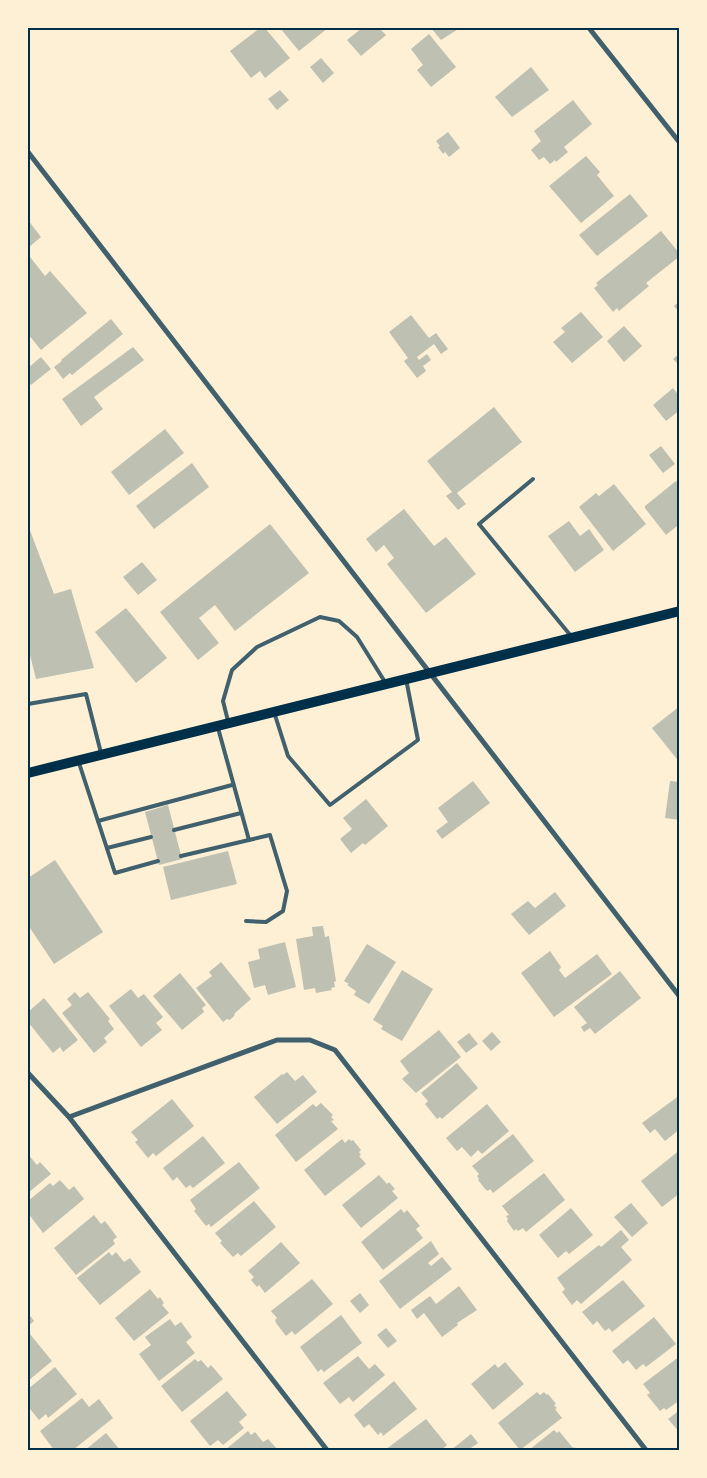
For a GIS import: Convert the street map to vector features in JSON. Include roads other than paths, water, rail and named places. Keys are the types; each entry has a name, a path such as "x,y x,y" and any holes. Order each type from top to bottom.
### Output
{"main road":[{"path":"28,773 680,611"}],"street":[{"path":"589,28 680,143"},
{"path":"28,152 680,997"},
{"path":"69,1117 277,1040 310,1040 335,1050 646,1450"},
{"path":"28,1073 69,1117 327,1450"}],"lane":[{"path":"533,479 479,524 572,638"},
{"path":"229,723 223,701 232,670 257,647 320,617 338,621 357,637 386,684"},
{"path":"274,712 288,756 330,805 418,740 406,679"},
{"path":"28,704 86,694 102,754"},
{"path":"217,726 232,785 249,840"},
{"path":"78,760 115,873 158,861"},
{"path":"98,821 232,785"},
{"path":"174,830 241,813"},
{"path":"181,856 270,835 287,891 284,911 266,922 246,920"},
{"path":"107,848 152,837"}]}
